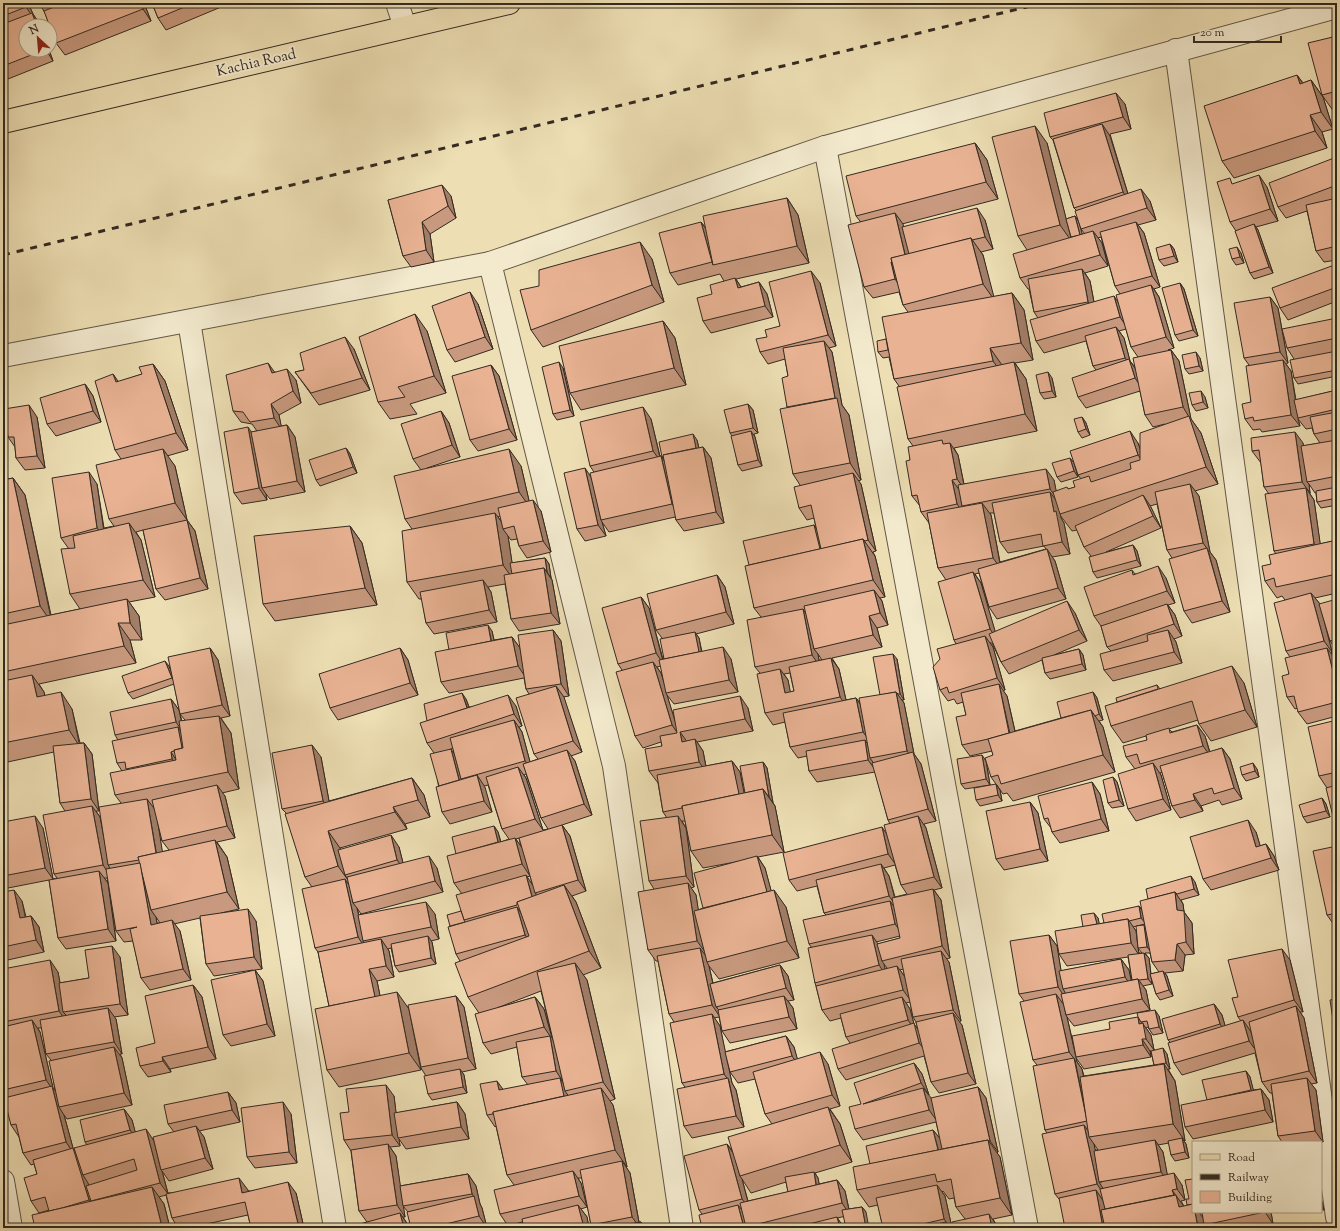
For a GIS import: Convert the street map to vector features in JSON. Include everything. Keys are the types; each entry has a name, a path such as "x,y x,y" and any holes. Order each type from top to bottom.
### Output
{"main road":[{"name":"Kachia Road","path":"3,122 509,3"}],"street":[{"path":"397,3 405,27"},
{"path":"3,356 490,263 825,147 1337,6"},
{"path":"1176,50 1337,1217"},
{"path":"825,147 1027,1228"},
{"path":"490,263 614,766 682,1228"},
{"path":"189,321 335,1228"},
{"path":"3,1181 11,1228"}],"building":[{"path":"3,3 25,3 26,7 3,16"},
{"path":"39,3 47,3 40,6"},
{"path":"64,3 141,3 143,9 58,42 58,18 47,18 44,11"},
{"path":"152,3 194,3 158,18"},
{"path":"32,13 34,18 19,18"},
{"path":"18,18 18,58 24,58 3,66 3,24"},
{"path":"1337,36 1337,91 1322,95 1308,43"},
{"path":"1297,75 1300,84 1311,80 1321,112 1310,115 1315,131 1222,161 1204,106"},
{"path":"1116,93 1123,117 1050,137 1044,113"},
{"path":"1102,124 1123,192 1074,208 1053,139"},
{"path":"1035,126 1060,225 1018,236 992,137"},
{"path":"975,143 986,182 856,216 846,176"},
{"path":"1334,158 1337,166 1337,185 1278,207 1269,183"},
{"path":"1259,175 1270,209 1230,222 1217,182 1230,178 1232,184"},
{"path":"442,185 448,206 422,222 426,250 403,256 388,200"},
{"path":"1141,189 1147,208 1081,229 1075,211"},
{"path":"787,198 797,246 713,265 703,216"},
{"path":"1337,198 1337,246 1316,251 1306,205"},
{"path":"977,208 985,237 972,240 971,238 909,254 902,227"},
{"path":"895,213 905,255 891,258 895,279 864,287 848,225"},
{"path":"1075,216 1080,235 1071,237 1066,219"},
{"path":"701,222 712,262 670,273 659,233"},
{"path":"1136,222 1152,276 1115,286 1100,232"},
{"path":"1254,224 1269,267 1250,273 1235,231"},
{"path":"1093,231 1100,255 1020,278 1013,254"},
{"path":"971,238 983,284 903,305 891,258"},
{"path":"640,242 652,285 531,330 520,290 539,286 539,270"},
{"path":"1170,244 1174,256 1159,260 1156,248"},
{"path":"1237,247 1240,257 1232,259 1229,249"},
{"path":"1337,264 1337,287 1280,308 1272,288"},
{"path":"1082,269 1088,302 1034,312 1028,279"},
{"path":"811,271 828,335 760,352 756,339 767,337 765,330 780,326 769,282"},
{"path":"735,278 738,288 759,282 765,306 703,321 697,298 712,294 710,285"},
{"path":"1180,283 1193,330 1175,335 1162,288"},
{"path":"1151,285 1166,337 1131,347 1116,295"},
{"path":"470,292 485,337 447,350 432,306"},
{"path":"1012,293 1021,343 990,348 993,361 894,379 882,317"},
{"path":"1114,296 1120,317 1036,341 1030,320"},
{"path":"1270,297 1280,352 1244,358 1234,303"},
{"path":"415,314 434,376 398,387 405,397 378,402 359,337"},
{"path":"1337,318 1337,338 1287,348 1282,329"},
{"path":"663,321 674,368 570,393 559,346"},
{"path":"1116,327 1125,358 1093,366 1085,336"},
{"path":"345,337 362,378 311,393 295,372 304,370 300,353"},
{"path":"886,339 888,350 878,352 877,341"},
{"path":"824,341 835,398 787,407 782,378 788,376 783,348"},
{"path":"1171,350 1183,407 1145,415 1133,358"},
{"path":"1337,351 1337,370 1294,378 1290,360"},
{"path":"1196,352 1199,366 1185,369 1182,355"},
{"path":"1129,359 1135,378 1078,397 1072,378"},
{"path":"1283,360 1291,415 1254,421 1253,417 1245,419 1242,404 1251,402 1246,366"},
{"path":"559,362 570,410 553,414 542,367"},
{"path":"1014,362 1025,414 908,439 897,387"},
{"path":"268,363 272,373 287,369 293,391 271,404 274,418 250,422 243,412 233,411 226,375"},
{"path":"153,364 176,433 115,450 95,381 113,374 116,382 142,374 139,367"},
{"path":"491,365 509,429 470,440 452,376"},
{"path":"1048,372 1052,391 1040,393 1036,375"},
{"path":"85,384 93,411 47,424 40,398"},
{"path":"1337,390 1337,409 1298,418 1294,400"},
{"path":"1201,391 1203,402 1192,405 1189,393"},
{"path":"837,398 850,463 793,474 780,409"},
{"path":"748,404 753,428 730,433 724,410"},
{"path":"29,405 37,456 16,458 14,437 8,437 4,409"},
{"path":"643,407 653,451 590,466 580,422"},
{"path":"441,411 452,445 413,459 401,424"},
{"path":"1337,412 1337,429 1314,434 1310,417"},
{"path":"1189,416 1206,467 1060,514 1053,492 1067,487 1068,489 1075,487 1073,481 1089,476 1091,482 1131,469 1130,463 1140,460 1140,433"},
{"path":"1082,417 1086,429 1078,432 1074,419"},
{"path":"287,425 297,481 262,488 251,432"},
{"path":"248,427 259,488 234,493 224,432"},
{"path":"751,431 758,460 738,465 731,436"},
{"path":"1130,431 1138,455 1078,475 1070,451"},
{"path":"1295,432 1302,482 1264,487 1259,450 1252,451 1251,438"},
{"path":"693,434 696,448 663,455 664,456 662,457 659,442"},
{"path":"942,440 943,444 950,443 957,479 952,480 957,504 921,512 917,495 912,496 906,461 910,460 908,447"},
{"path":"1337,440 1337,476 1307,482 1301,446"},
{"path":"703,447 716,512 676,520 663,455"},
{"path":"346,448 353,467 316,480 309,460"},
{"path":"163,449 175,503 109,519 96,465"},
{"path":"509,449 519,492 405,519 394,476"},
{"path":"661,456 672,504 601,520 590,473"},
{"path":"1070,458 1074,471 1057,477 1052,463"},
{"path":"585,468 598,525 577,529 564,473"},
{"path":"1046,469 1050,489 962,506 958,485"},
{"path":"89,472 97,528 61,538 52,478"},
{"path":"853,473 868,540 865,541 863,539 821,549 811,505 799,508 794,487"},
{"path":"13,478 40,606 3,614 3,480"},
{"path":"1190,484 1203,543 1167,550 1155,492"},
{"path":"1337,487 1337,498 1317,502 1316,491"},
{"path":"1306,488 1314,544 1274,551 1265,494"},
{"path":"1050,492 1054,512 1056,511 1062,542 1043,546 1041,534 1000,542 992,503"},
{"path":"1143,495 1153,516 1084,547 1075,526"},
{"path":"533,500 543,541 519,546 514,526 503,529 498,508"},
{"path":"982,503 993,558 938,568 927,513"},
{"path":"495,513 503,565 407,582 402,531"},
{"path":"187,520 200,578 156,589 143,530"},
{"path":"129,523 143,580 70,594 61,549 75,548 73,536"},
{"path":"814,525 820,549 749,565 743,541"},
{"path":"350,526 365,588 263,604 254,536"},
{"path":"863,539 873,580 754,608 745,566"},
{"path":"1337,540 1337,574 1276,587 1274,578 1265,581 1262,566 1271,564 1269,555"},
{"path":"1133,545 1137,560 1093,572 1089,557"},
{"path":"1207,548 1222,601 1184,611 1169,559"},
{"path":"1047,549 1058,588 989,607 978,569"},
{"path":"545,558 547,572 544,568 512,574 510,563"},
{"path":"1158,566 1167,591 1094,616 1084,587 1132,570 1133,575"},
{"path":"544,568 551,613 511,619 504,575"},
{"path":"973,572 990,629 954,640 938,582"},
{"path":"717,575 726,612 656,630 647,594"},
{"path":"483,580 489,610 426,623 420,592"},
{"path":"874,590 880,613 869,616 873,635 814,649 804,606"},
{"path":"1311,593 1324,641 1286,651 1274,603"},
{"path":"641,597 656,653 618,664 602,608"},
{"path":"127,599 130,623 118,623 124,646 3,672 3,625"},
{"path":"1337,599 1337,639 1330,641 1319,604"},
{"path":"1067,601 1079,630 1001,662 989,634"},
{"path":"1167,604 1174,624 1107,647 1101,626"},
{"path":"803,609 812,655 755,667 747,620"},
{"path":"488,625 491,641 449,650 446,633"},
{"path":"553,630 561,684 526,689 518,635"},
{"path":"1168,630 1174,652 1104,670 1100,654 1148,641 1147,635"},
{"path":"695,632 699,652 664,659 660,639"},
{"path":"985,636 997,678 949,693 947,687 940,690 933,667 940,659 937,649"},
{"path":"512,637 518,666 441,682 435,652"},
{"path":"1337,641 1337,653 1334,642"},
{"path":"723,647 729,680 666,693 659,660"},
{"path":"210,648 222,705 180,714 168,657"},
{"path":"400,648 410,683 330,708 319,674"},
{"path":"1327,648 1337,687 1337,702 1298,712 1294,696 1287,697 1282,676 1289,674 1285,658"},
{"path":"1079,649 1082,664 1045,673 1042,658"},
{"path":"893,654 900,694 896,692 880,695 873,657"},
{"path":"831,658 840,697 765,713 757,674 780,669 785,693 794,691 789,667"},
{"path":"165,661 172,678 128,693 122,676"},
{"path":"653,662 672,725 635,736 616,672"},
{"path":"1232,666 1245,710 1199,724 1192,701 1111,726 1105,706"},
{"path":"32,675 37,697 61,692 69,730 3,743 3,681"},
{"path":"999,684 1009,733 962,745 956,717 966,715 961,693"},
{"path":"1157,685 1158,689 1117,702 1116,698"},
{"path":"556,686 573,741 534,754 516,698"},
{"path":"896,692 907,751 870,758 859,698"},
{"path":"1093,692 1099,714 1095,716 1091,710 1061,718 1057,702"},
{"path":"462,693 467,708 427,721 424,704"},
{"path":"508,695 514,714 427,743 420,723"},
{"path":"740,696 745,719 680,732 682,742 695,739 699,762 649,771 645,749 662,746 660,736 677,733 673,710"},
{"path":"856,698 863,732 790,747 783,713"},
{"path":"171,699 176,722 115,735 110,712"},
{"path":"1091,710 1103,755 1001,784 998,775 991,777 985,758 993,755 988,739"},
{"path":"219,716 228,772 115,795 110,773 176,760 174,750 183,748 179,721"},
{"path":"514,720 525,761 461,779 450,738"},
{"path":"1337,720 1337,772 1319,776 1308,727"},
{"path":"1197,725 1203,746 1140,764 1137,754 1126,757 1123,746 1147,740 1146,735 1169,728 1170,733"},
{"path":"178,727 182,748 171,752 172,759 126,769 125,762 117,763 112,741"},
{"path":"865,740 868,760 809,771 806,751"},
{"path":"84,743 91,799 60,803 53,746"},
{"path":"312,745 323,801 282,809 272,753"},
{"path":"1222,748 1234,788 1214,794 1212,788 1193,794 1195,800 1172,806 1160,766"},
{"path":"451,749 459,780 439,786 430,754"},
{"path":"567,750 584,804 541,818 523,764"},
{"path":"913,752 928,809 888,820 872,763"},
{"path":"982,755 986,779 961,784 957,759"},
{"path":"732,761 739,794 682,806 682,808 663,812 657,775"},
{"path":"763,762 769,797 763,789 745,793 740,766"},
{"path":"1153,763 1163,799 1128,809 1118,774"},
{"path":"1253,763 1255,771 1242,775 1240,767"},
{"path":"518,767 535,819 502,829 486,777"},
{"path":"477,775 484,801 442,812 436,787"},
{"path":"1113,777 1119,800 1108,803 1103,780"},
{"path":"412,778 418,800 393,807 395,812 328,831 338,866 305,877 285,814"},
{"path":"1092,782 1101,819 1052,832 1048,818 1044,819 1038,796"},
{"path":"996,784 998,795 976,800 974,788"},
{"path":"217,785 227,826 162,841 152,800"},
{"path":"1337,785 1337,833 1326,788"},
{"path":"763,789 772,835 691,851 682,806"},
{"path":"1322,798 1326,811 1303,817 1299,805"},
{"path":"147,799 156,853 138,857 139,860 108,865 99,807"},
{"path":"1030,802 1040,849 996,859 986,811"},
{"path":"92,806 103,865 54,874 43,815"},
{"path":"35,816 45,868 3,876 3,822"},
{"path":"678,816 686,876 649,881 640,821"},
{"path":"918,816 934,877 901,885 884,825"},
{"path":"1248,820 1256,847 1266,844 1271,858 1203,879 1190,837"},
{"path":"562,825 578,880 535,893 519,838"},
{"path":"494,826 498,842 456,854 452,837"},
{"path":"882,827 888,854 789,880 783,853"},
{"path":"391,835 397,860 345,875 338,850"},
{"path":"515,838 522,864 454,883 447,856"},
{"path":"215,840 227,892 151,910 138,857"},
{"path":"1337,846 1337,913 1327,915 1313,851"},
{"path":"429,856 435,881 353,903 347,877"},
{"path":"757,856 767,892 703,908 694,873"},
{"path":"140,863 151,925 172,920 183,969 141,978 130,929 137,927 116,931 106,869"},
{"path":"881,864 889,896 824,913 816,880"},
{"path":"99,871 108,929 58,938 49,880"},
{"path":"526,875 532,897 517,902 517,905 464,920 456,895"},
{"path":"1191,876 1194,889 1177,894 1175,892 1148,899 1146,889"},
{"path":"345,879 358,937 315,948 302,889"},
{"path":"688,883 697,941 648,950 638,892"},
{"path":"564,885 589,951 468,997 455,963 529,936 517,902"},
{"path":"933,889 942,946 882,961 877,944 900,938 892,898"},
{"path":"14,890 20,918 31,916 36,940 3,947 3,892"},
{"path":"774,890 787,941 707,962 694,911"},
{"path":"1175,892 1177,910 1184,911 1186,942 1177,944 1175,960 1152,962 1140,901"},
{"path":"890,901 895,924 809,944 803,920"},
{"path":"426,902 431,927 363,941 358,915"},
{"path":"1139,906 1141,918 1129,921 1128,919 1104,923 1102,914"},
{"path":"517,907 525,935 456,954 448,927"},
{"path":"248,909 254,957 206,964 200,916"},
{"path":"461,911 465,922 450,926 447,915"},
{"path":"1094,913 1097,924 1083,927 1081,915"},
{"path":"1128,919 1131,943 1059,954 1055,931"},
{"path":"1144,925 1147,947 1138,948 1136,926"},
{"path":"1337,931 1337,942 1335,932"},
{"path":"872,935 879,965 815,983 808,948"},
{"path":"1049,935 1058,987 1019,994 1010,941"},
{"path":"428,936 431,958 395,966 391,944"},
{"path":"381,939 386,966 369,969 375,997 329,1006 318,952"},
{"path":"112,946 120,1004 63,1012 59,983 89,978 85,950"},
{"path":"700,948 712,1005 669,1014 657,956"},
{"path":"1282,949 1294,1000 1238,1017 1232,998 1238,997 1228,960"},
{"path":"941,951 953,1010 913,1017 901,959"},
{"path":"1144,953 1148,979 1132,980 1128,955"},
{"path":"1121,959 1125,977 1063,989 1059,971"},
{"path":"50,960 59,1011 3,1022 3,969"},
{"path":"575,963 603,1082 565,1091 537,972"},
{"path":"780,965 786,988 716,1007 710,984"},
{"path":"897,966 903,990 822,1010 816,986"},
{"path":"255,970 267,1024 223,1035 211,980"},
{"path":"1163,971 1169,990 1156,994 1150,974"},
{"path":"1138,979 1142,999 1066,1015 1061,994"},
{"path":"193,985 208,1047 162,1057 163,1061 140,1066 136,1048 155,1043 145,996"},
{"path":"397,992 409,1053 327,1070 315,1009"},
{"path":"1056,994 1069,1052 1033,1060 1020,1002"},
{"path":"456,996 468,1058 421,1067 408,1005"},
{"path":"784,996 789,1017 722,1031 718,1010"},
{"path":"535,997 544,1027 483,1043 475,1014"},
{"path":"902,997 908,1020 846,1037 840,1014"},
{"path":"1337,999 1337,1047 1330,1000"},
{"path":"1214,1004 1220,1024 1168,1040 1162,1019"},
{"path":"1296,1006 1309,1071 1262,1082 1249,1022"},
{"path":"108,1008 114,1042 46,1054 40,1020"},
{"path":"1155,1010 1159,1027 1149,1029 1147,1021 1141,1022 1137,1013"},
{"path":"953,1013 968,1073 931,1082 916,1022"},
{"path":"712,1014 724,1074 682,1083 670,1023"},
{"path":"1138,1017 1139,1024 1143,1023 1146,1039 1142,1039 1143,1045 1076,1057 1072,1036 1110,1029 1109,1022"},
{"path":"32,1020 46,1080 3,1090 3,1027"},
{"path":"1243,1020 1249,1041 1174,1063 1168,1043"},
{"path":"914,1023 919,1043 838,1069 832,1049"},
{"path":"550,1036 556,1071 522,1077 516,1042"},
{"path":"786,1036 792,1056 730,1072 725,1052"},
{"path":"114,1047 124,1093 59,1107 49,1061"},
{"path":"1163,1048 1166,1063 1154,1065 1151,1051"},
{"path":"820,1052 832,1095 765,1114 753,1072"},
{"path":"1074,1058 1087,1121 1045,1130 1033,1066"},
{"path":"914,1063 921,1083 863,1104 923,1088 929,1110 855,1129 849,1107 861,1104 854,1083"},
{"path":"1164,1064 1173,1124 1089,1137 1080,1077"},
{"path":"460,1069 463,1087 428,1094 424,1076"},
{"path":"1246,1071 1251,1090 1207,1100 1202,1080"},
{"path":"560,1078 564,1096 493,1112 493,1114 487,1115 480,1084 497,1081 499,1090"},
{"path":"728,1078 736,1116 684,1126 677,1089"},
{"path":"1307,1078 1315,1131 1278,1136 1271,1084"},
{"path":"386,1085 392,1135 344,1140 340,1113 349,1112 346,1089"},
{"path":"52,1086 66,1142 23,1153 16,1124 11,1125 4,1098"},
{"path":"978,1087 990,1141 988,1140 942,1149 931,1098"},
{"path":"601,1088 615,1150 507,1175 493,1112"},
{"path":"1261,1089 1265,1110 1185,1127 1181,1105"},
{"path":"228,1092 232,1110 168,1124 164,1105"},
{"path":"283,1102 289,1152 247,1157 241,1108"},
{"path":"457,1102 461,1127 398,1138 394,1113"},
{"path":"828,1107 840,1145 740,1176 728,1137"},
{"path":"124,1109 130,1130 85,1142 80,1120"},
{"path":"1084,1125 1097,1184 1055,1194 1042,1134"},
{"path":"196,1126 205,1158 161,1170 153,1137"},
{"path":"146,1129 160,1183 91,1201 86,1186 137,1170 134,1159 83,1175 74,1148"},
{"path":"933,1130 938,1150 870,1164 866,1146"},
{"path":"1182,1138 1185,1152 1171,1155 1168,1141"},
{"path":"988,1140 1000,1198 956,1207 951,1179 937,1182 935,1174 857,1190 853,1167"},
{"path":"1155,1140 1161,1172 1099,1182 1094,1151"},
{"path":"388,1144 397,1205 359,1211 351,1150"},
{"path":"727,1144 742,1199 699,1210 684,1156"},
{"path":"73,1148 89,1200 49,1211 45,1197 31,1201 24,1178 37,1174 33,1160"},
{"path":"622,1161 632,1217 591,1225 580,1170"},
{"path":"573,1171 579,1196 500,1214 494,1190"},
{"path":"814,1172 816,1185 788,1192 785,1177"},
{"path":"1174,1173 1177,1189 1172,1190 1174,1195 1105,1209 1100,1189"},
{"path":"468,1174 472,1194 403,1206 400,1186"},
{"path":"239,1178 242,1193 288,1182 299,1228 251,1228 245,1202 172,1218 166,1194"},
{"path":"1192,1179 1192,1204 1187,1205 1186,1199 1189,1199 1185,1180"},
{"path":"837,1180 842,1203 746,1227 740,1203"},
{"path":"937,1185 944,1219 906,1228 883,1228 876,1198"},
{"path":"152,1187 161,1223 140,1228 35,1228 32,1215"},
{"path":"1096,1190 1103,1228 1065,1228 1059,1198"},
{"path":"1176,1195 1179,1207 1192,1204 1192,1213 1195,1213 1198,1228 1105,1228 1101,1210"},
{"path":"474,1196 479,1216 429,1228 411,1228 407,1212"},
{"path":"578,1205 584,1228 524,1228 522,1219"},
{"path":"738,1205 744,1228 702,1228 699,1215"},
{"path":"862,1207 866,1228 846,1228 842,1210"},
{"path":"400,1213 404,1228 357,1228 356,1225"},
{"path":"1202,1213 1260,1213 1204,1225"},
{"path":"989,1214 992,1228 953,1228 952,1222"},
{"path":"837,1217 840,1228 793,1228"},
{"path":"641,1222 641,1228 606,1228"},
{"path":"946,1222 948,1228 919,1228"}],"railway":[{"path":"3,255 1043,3"}]}
